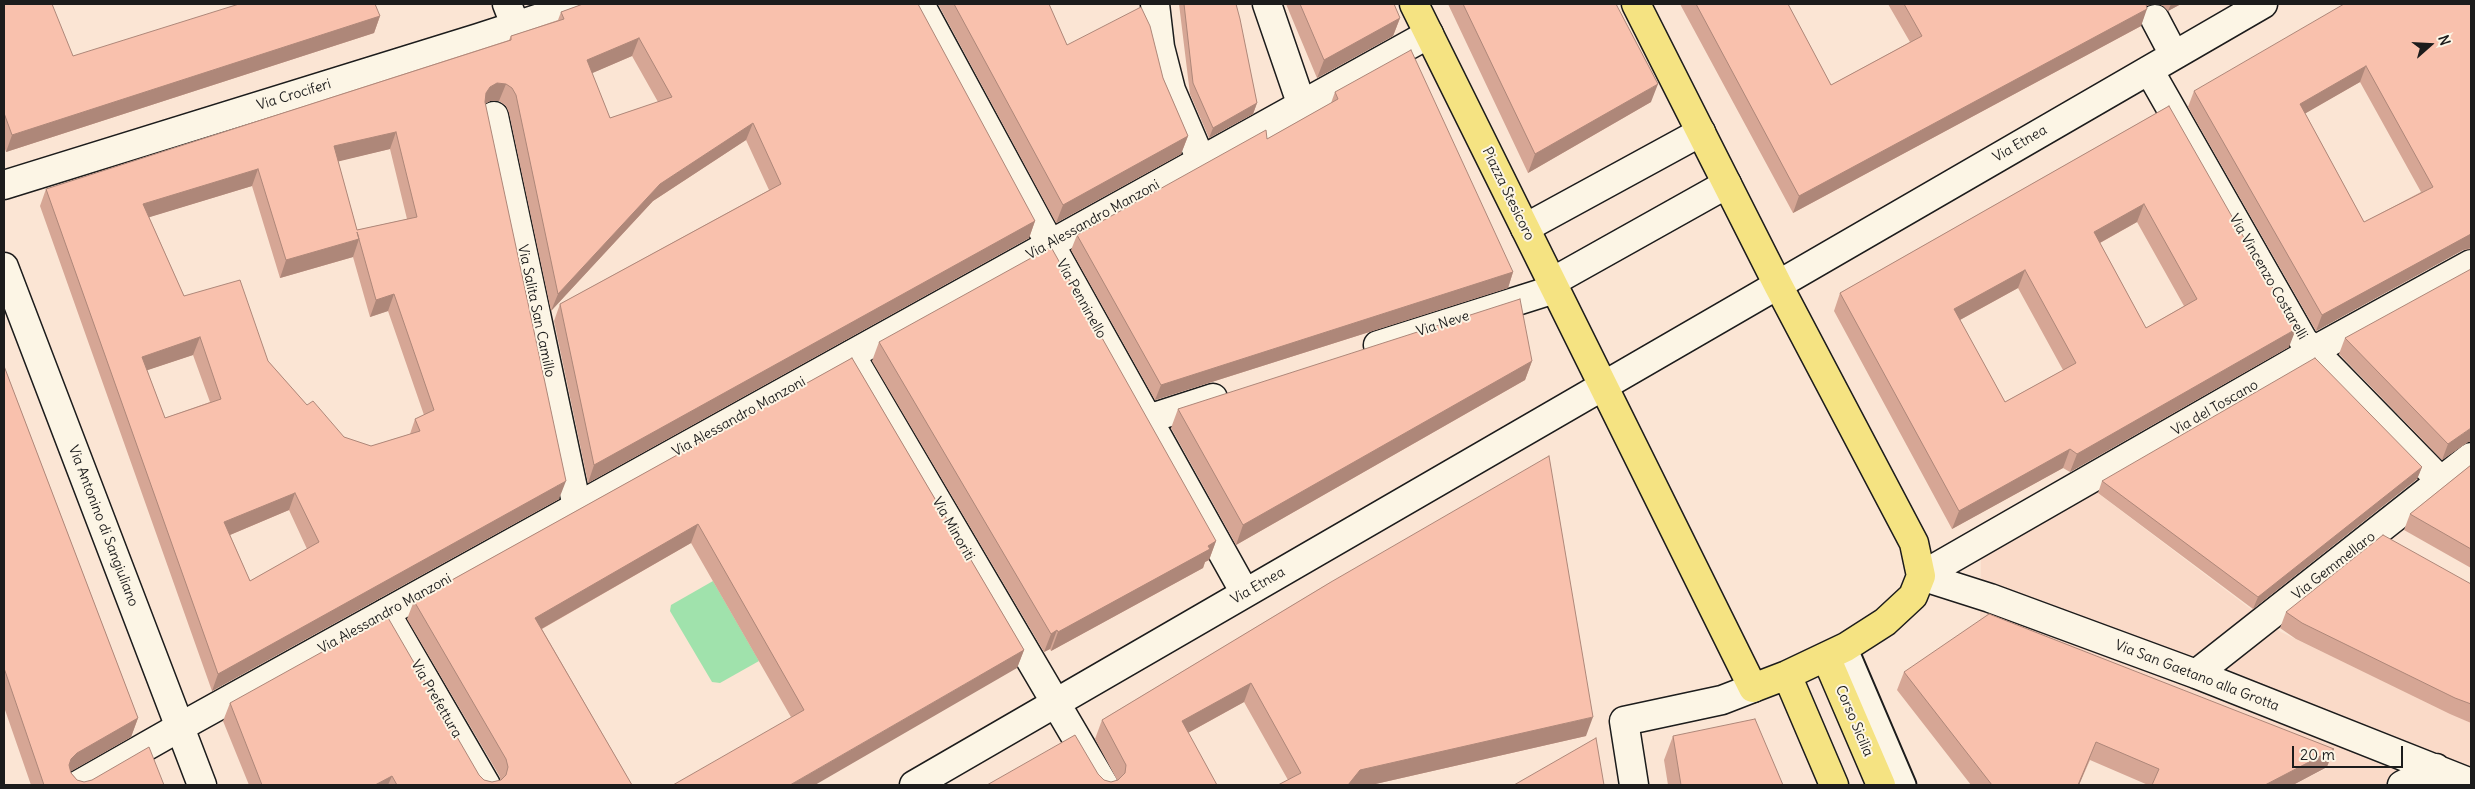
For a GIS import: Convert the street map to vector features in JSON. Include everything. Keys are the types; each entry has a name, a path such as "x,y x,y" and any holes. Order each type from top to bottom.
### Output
{"main road":[{"name":"Piazza Stesicoro","path":"1414,4 1752,688"},
{"path":"1636,4 1778,285 1914,543 1921,576 1913,596 1885,622 1836,652 1787,675 1752,688"},
{"name":"Corso Sicilia","path":"1836,652 1881,785"},
{"path":"1787,675 1834,785"}],"street":[{"name":"Via Crociferi","path":"4,185 511,15 583,4"},
{"name":"Via Penninello","path":"920,4 1050,244 1245,593"},
{"path":"1155,4 1160,47 1171,90 1202,160"},
{"path":"1267,4 1301,103"},
{"name":"Via Etnea","path":"914,785 2263,4"},
{"path":"2155,19 2174,56"},
{"name":"Via Alessandro Manzoni","path":"78,785 1202,160 1301,103 1429,34"},
{"name":"Via Vincenzo Costarelli","path":"2149,70 2303,340 2441,481"},
{"name":"Via Salita San Camillo","path":"494,116 577,507"},
{"path":"1525,228 1701,132"},
{"name":"Via Neve","path":"1352,353 1510,302 1553,285 1727,184"},
{"name":"Via del Toscano","path":"1921,576 2313,351 2471,265"},
{"name":"Via Antonino di Sangiuliano","path":"4,267 202,785"},
{"name":"Via Minoriti","path":"851,355 1104,785"},
{"path":"1148,419 1241,389"},
{"name":"Via Gemmellaro","path":"2196,674 2471,457"},
{"path":"2376,532 2402,547"},
{"name":"Via San Gaetano alla Grotta","path":"1921,576 1990,598 2196,674 2471,783"},
{"name":"Via Prefettura","path":"386,613 486,785"},
{"path":"1634,785 1624,721 1722,700 1752,688"},
{"path":"2402,785 2436,768"}],"lane":[{"path":"1836,652 1905,785"}],"shaded area":[{"path":"2095,491 2281,632 2471,723 2471,785 2293,785 2327,768 1980,621 1981,558"}],"green space":[{"path":"713,581 759,661 720,683 712,682 670,611 671,605"}],"building":[{"path":"4,4 52,4 73,56 239,4 375,4 380,16 12,135 4,113"},
{"path":"583,4 918,4 1035,221 594,465 560,304 781,184 753,123 660,184 558,294 516,95 512,88 506,84 497,83 490,87 486,93 485,102 566,481 218,674 46,189 511,40 511,36 564,19 561,12","holes":["639,38 672,97 610,118 587,60","396,132 417,217 357,230 334,146","258,169 286,260 359,239 376,300 394,294 434,410 415,419 420,431 371,446 344,437 313,401 307,405 268,361 240,280 184,296 143,204","200,337 221,399 165,418 142,357","295,493 319,542 250,581 224,522"]},
{"path":"954,4 1049,4 1067,45 1141,7 1150,26 1163,78 1188,136 1063,205"},
{"path":"1184,4 1236,4 1240,19 1257,103 1213,128 1193,83"},
{"path":"1300,4 1394,4 1400,18 1324,60"},
{"path":"1463,4 1616,4 1658,84 1535,154"},
{"path":"1696,4 1788,4 1831,85 1922,36 1904,4 2146,4 2147,9 1799,196"},
{"path":"2344,4 2471,4 2471,234 2322,315 2194,91","holes":["2366,66 2433,187 2364,222 2300,104"]},
{"path":"1411,50 1513,272 1161,385 1077,235 1266,130 1267,139 1338,99 1335,92"},
{"path":"2169,106 2296,329 2077,454 2070,449 1959,511 1840,293","holes":["2144,204 2197,299 2146,328 2094,232","2025,270 2076,363 2005,402 1954,309"]},
{"path":"1051,247 1216,541 1208,546 1210,549 1058,632 1057,630 1051,634 879,342"},
{"path":"2471,269 2471,428 2448,444 2345,338"},
{"path":"1520,299 1532,361 1243,525 1178,409"},
{"path":"852,358 1024,650 790,785 673,785 804,710 698,524 535,618 632,785 397,785 392,776 375,785 262,785 230,703 387,616 479,775 484,780 492,782 501,780 506,775 508,767 506,759 414,601"},
{"path":"2315,358 2422,467 2258,597 2102,481"},
{"path":"4,366 138,718 77,753 71,759 69,765 71,773 77,780 84,782 92,780 149,747 164,785 44,785 4,668"},
{"path":"1549,456 1593,717 1360,770 1348,785 1278,785 1301,773 1251,683 1182,721 1217,785 987,785 1075,735 1098,774 1104,780 1111,782 1118,780 1125,773 1126,765 1102,720 1331,582"},
{"path":"2471,465 2471,549 2410,514"},
{"path":"2383,535 2471,584 2471,704 2455,698 2302,623 2286,612"},
{"path":"1989,614 2334,749 2265,785 2152,785 2159,769 2096,742 2078,785 1992,785 1904,672"},
{"path":"1755,719 1783,785 1681,785 1673,736"},
{"path":"1596,738 1604,785 1514,785"}]}
